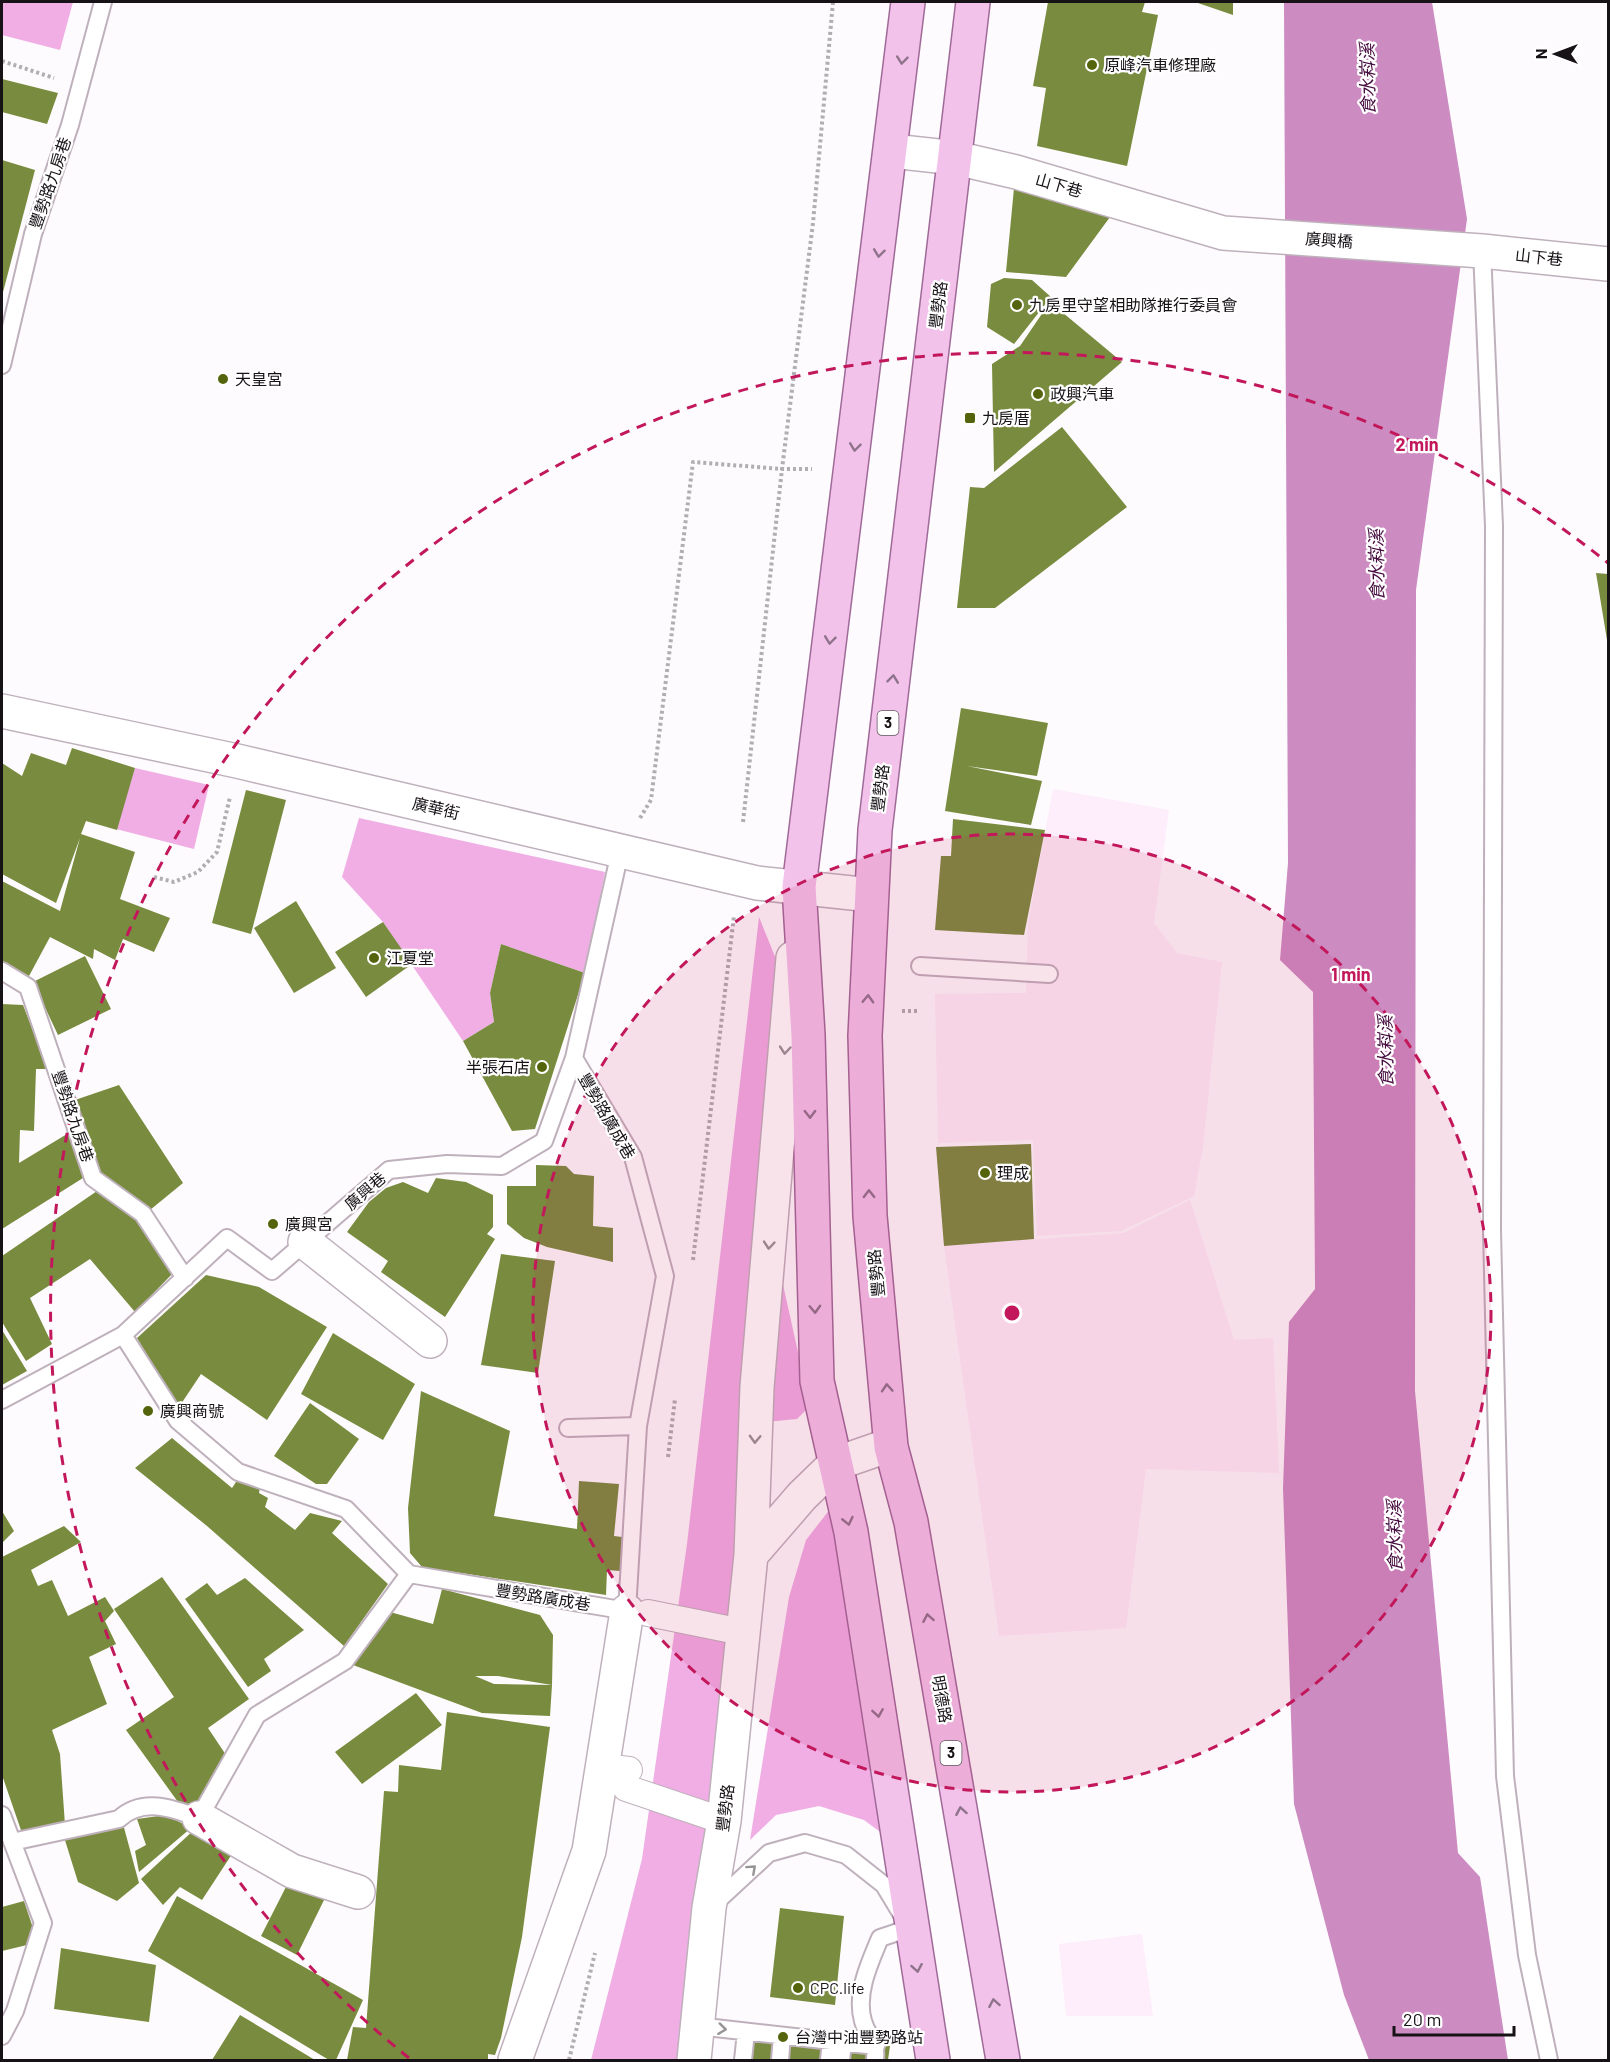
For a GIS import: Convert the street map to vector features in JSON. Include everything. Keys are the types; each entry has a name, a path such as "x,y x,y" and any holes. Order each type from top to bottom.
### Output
{"main road":[{"name":"豐勢路","path":"835,1464 817,1381 808,1035 799,888 892,151 908,2"},
{"name":"豐勢路","path":"891,1447 870,1216 865,1036 871,895 876,818 973,2"},
{"name":"明德路","path":"891,1447 912,1522 1004,2061"},
{"path":"835,1464 850,1532 910,1928 933,2061"}],"street":[{"name":"山下巷","path":"892,151 956,158 1016,172 1223,233"},
{"name":"廣興橋","path":"1223,233 1434,248"},
{"name":"山下巷","path":"1434,248 1608,264"},
{"name":"廣華街","path":"2,711 237,761 757,883 871,895"},
{"name":"豐勢路","path":"694,2061 709,1908 724,1821 751,1555 757,1387 799,888"},
{"path":"305,1242 430,1341"},
{"path":"751,1555 802,1496 835,1464 884,1447 891,1447"},
{"path":"515,2061 589,1851 619,1775 638,1612 742,1632"},
{"path":"619,1775 724,1821"},
{"path":"199,1818 292,1871 358,1892"}],"lane":[{"name":"豐勢路九房巷","path":"2,365 33,234 80,87 103,2"},
{"path":"1482,251 1494,526 1492,1231 1504,1765 1527,1954 1549,2061"},
{"name":"廣興巷","path":"2,1400 123,1335 227,1238 272,1271 389,1170 447,1164 502,1166 544,1142 574,1058 621,852"},
{"path":"920,966 1049,974"},
{"name":"豐勢路九房巷","path":"2,971 28,987 93,1178 142,1214 185,1278"},
{"name":"豐勢路廣成巷","path":"409,1574 638,1612 638,1426 665,1276 633,1157 574,1058"},
{"path":"12,1842 119,1819 129,1809 167,1806 199,1818 257,1714 345,1661 409,1574 346,1509 238,1472 178,1421 123,1335"},
{"path":"568,1428 638,1426"},
{"path":"2,1815 43,1923 15,2011 2,2036"},
{"path":"709,1908 769,1853 806,1843 846,1856 884,1885 910,1928 880,1938 863,1978 862,2020 875,2053"},
{"path":"697,2026 837,2042 875,2053"},
{"path":"743,2061 746,2032"},
{"path":"780,2061 788,2037"},
{"path":"788,2037 790,2061"},
{"path":"829,2061 837,2042"},
{"path":"837,2042 841,2061"}],"path":[{"path":"743,822 782,469 813,223 833,2"},
{"path":"2,61 80,87"},
{"path":"621,852 651,800 693,462 782,469 852,469"},
{"path":"154,877 174,882 190,876 198,872 218,852 237,761"}],"shaded area":[{"path":"2,2 73,2 60,50 2,35"},
{"path":"135,768 209,785 194,849 116,829"},
{"path":"1053,789 1169,810 1154,923 1177,953 1222,962 1203,1147 1194,1196 1121,1231 1037,1236 1033,1140 938,1143 935,994 1026,993 1028,924"},
{"path":"359,818 605,872 585,973 501,944 490,993 494,1022 463,1041 383,922 342,877"},
{"path":"759,917 778,964 741,1571 678,2060 591,2060 642,1859 687,1544"},
{"path":"1190,1200 1234,1340 1273,1338 1279,1473 1146,1469 1126,1628 999,1636 944,1246 1124,1233"},
{"path":"778,1262 810,1406 797,1419 766,1422"},
{"path":"841,1495 903,1849 864,1820 819,1806 776,1815 750,1840 789,1597 806,1540"},
{"path":"1142,1934 1153,2016 1066,2016 1059,1944"}],"water":[{"name":"食水嵙溪","path":"1284,2 1432,2 1467,219 1416,590 1415,1391 1458,1853 1480,1877 1508,2060 1369,2060 1344,1995 1294,1804 1283,1488 1289,1322 1315,1289 1313,992 1280,960 1288,863"}],"building":[{"name":"原峰汽車修理廠","path":"1048,2 1145,2 1142,12 1158,15 1127,166 1037,146 1046,88 1033,86"},
{"name":"原峰汽車修理廠","path":"1195,2 1233,2 1233,15"},
{"path":"2,79 58,93 47,124 2,112"},
{"path":"2,160 35,170 2,296"},
{"path":"1014,188 1110,217 1066,277 1006,272"},
{"name":"九房里守望相助隊推行委員會","path":"1004,278 1032,280 1051,297 1014,344 987,327 991,284"},
{"name":"政興汽車","path":"1050,302 1122,362 994,472 992,364 1020,346"},
{"path":"1062,427 1127,507 995,608 957,608 970,487 984,488"},
{"path":"1596,573 1608,574 1608,640 1607,640"},
{"path":"961,708 1048,723 1037,776 967,766 1042,781 1031,825 945,811"},
{"path":"72,748 135,768 117,830 86,821 81,834 135,852 120,899 170,918 154,952 123,939 115,960 94,949 93,959 50,937 29,976 2,961 2,881 60,911 80,838 56,903 2,874 2,763 22,776 31,753 66,765"},
{"path":"246,790 286,800 251,934 212,923"},
{"path":"953,819 1045,830 1024,935 935,930 941,856 951,856"},
{"path":"296,901 336,968 294,993 254,928"},
{"name":"江夏堂","path":"383,922 412,964 366,997 335,952"},
{"path":"501,944 585,973 535,1129 512,1131 463,1041 494,1022 490,993"},
{"path":"85,956 111,1009 58,1035 33,982"},
{"path":"2,1004 23,1005 48,1069 36,1069 34,1131 20,1130 19,1163 72,1131 83,1178 2,1229"},
{"path":"119,1085 183,1183 150,1210 97,1172 75,1100"},
{"name":"理成","path":"1031,1144 1034,1239 944,1246 936,1147"},
{"path":"536,1165 566,1166 574,1174 594,1176 593,1226 613,1228 613,1262 547,1247 524,1238 507,1224 507,1186 536,1186"},
{"path":"436,1178 466,1182 493,1195 493,1227 487,1234 495,1239 445,1317 381,1272 388,1261 347,1232 369,1202 386,1188 403,1182 428,1193"},
{"path":"100,1189 138,1216 174,1272 135,1312 90,1259 30,1298 52,1344 26,1361 2,1322 2,1256"},
{"path":"501,1254 555,1261 538,1373 481,1365"},
{"path":"206,1275 259,1287 327,1327 267,1420 201,1374 179,1407 137,1338"},
{"path":"2,1330 27,1371 2,1385"},
{"path":"333,1333 415,1384 383,1440 301,1394"},
{"path":"421,1391 510,1431 494,1516 577,1529 579,1481 619,1484 614,1536 622,1537 620,1571 607,1570 606,1595 422,1567 410,1553 408,1508"},
{"path":"310,1403 359,1439 327,1484 316,1484 274,1456"},
{"path":"172,1438 232,1488 238,1479 260,1487 259,1493 268,1498 265,1507 295,1530 310,1513 342,1521 332,1533 388,1584 344,1646 207,1526 135,1468"},
{"path":"2,1511 14,1531 2,1543"},
{"path":"64,1526 81,1542 31,1570 38,1586 52,1580 68,1616 105,1597 114,1611 105,1621 116,1644 89,1657 107,1704 52,1730 60,1754 65,1825 23,1836 2,1775 2,1557"},
{"path":"162,1577 249,1699 208,1728 226,1755 196,1811 178,1802 126,1730 174,1697 114,1609"},
{"path":"245,1578 304,1630 264,1659 271,1671 248,1687 185,1599 207,1583 217,1595"},
{"path":"442,1589 540,1615 553,1635 552,1685 550,1716 482,1713 353,1665 390,1612 433,1624","holes":["475,1676 498,1676 552,1685 494,1684"]},
{"path":"416,1693 442,1725 362,1784 335,1752"},
{"path":"447,1712 550,1727 522,1937 501,2038 495,2055 488,2054 488,2060 347,2060 353,2027 366,2028 384,1791 398,1792 399,1765 441,1770"},
{"path":"166,1815 191,1828 139,1872 135,1851 146,1845 137,1819"},
{"path":"123,1824 139,1883 117,1901 78,1882 64,1837"},
{"path":"195,1829 234,1851 202,1900 180,1887 163,1905 141,1879"},
{"path":"290,1879 326,1896 297,1955 261,1936"},
{"path":"177,1896 363,2000 336,2060 329,2060 148,1951"},
{"path":"24,1901 33,1928 27,1945 2,1951 2,1907"},
{"path":"780,1908 844,1916 835,2005 770,1997"},
{"path":"61,1948 156,1965 149,2022 54,2009"},
{"path":"240,2015 315,2060 212,2060"},
{"name":"台灣中油豐勢路站","path":"748,2029 890,2046 888,2060 744,2060"}],"place":[{"name":"原峰汽車修理廠","path":"1092,65"},
{"name":"九房里守望相助隊推行委員會","path":"1017,305"},
{"name":"天皇宮","path":"223,379"},
{"name":"政興汽車","path":"1038,394"},
{"name":"九房厝","path":"970,418"},
{"name":"江夏堂","path":"374,958"},
{"name":"半張石店","path":"542,1067"},
{"name":"理成","path":"985,1173"},
{"name":"廣興宮","path":"273,1224"},
{"name":"廣興商號","path":"148,1411"},
{"name":"CPC.life","path":"798,1988"},
{"name":"台灣中油豐勢路站","path":"783,2037"}]}
